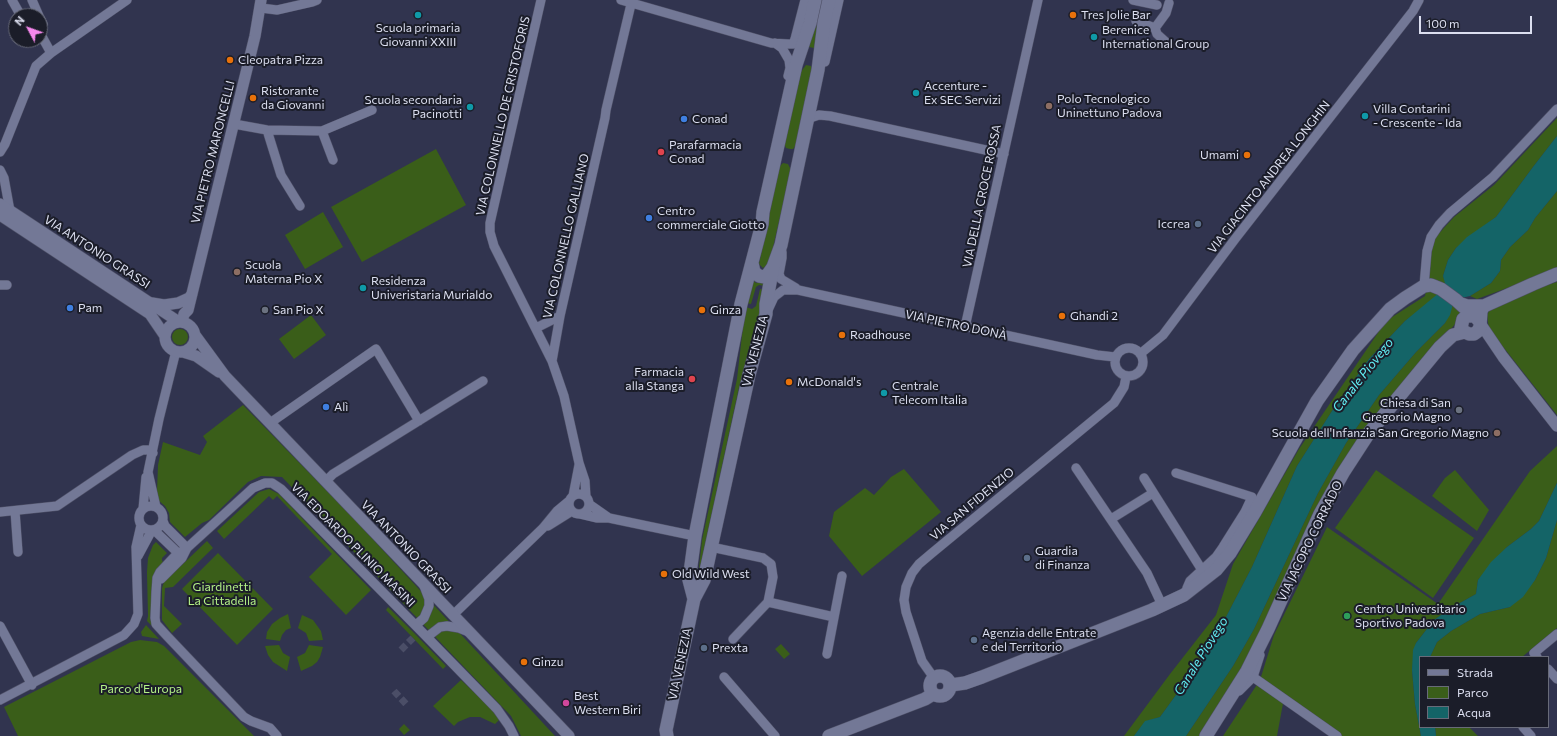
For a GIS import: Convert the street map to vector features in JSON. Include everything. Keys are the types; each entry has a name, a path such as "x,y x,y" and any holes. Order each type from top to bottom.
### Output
{"main road":[{"name":"VIA VENEZIA","path":"694,599 689,580 695,536 741,304 798,59 798,43 810,23 815,0"},
{"name":"VIA VENEZIA","path":"665,734 694,599 704,580 749,375 766,314 766,304 773,267 781,245 819,63 821,41 829,0"},
{"path":"798,59 804,56 810,56 819,63"},
{"path":"752,262 754,272 759,276 765,277 773,267"},
{"name":"VIA JACOPO CORRADO","path":"1206,736 1232,697 1268,629 1320,514 1369,432 1440,346 1453,335 1475,319 1532,284 1557,274"},
{"path":"951,685 964,683 982,677 1184,595 1216,570 1230,553 1255,512 1317,401 1353,350 1390,309 1424,286 1431,285 1441,289 1459,302 1475,319"},
{"path":"938,676 946,678 951,685 950,691 945,696 939,697 933,694 930,688 931,680 938,676"},
{"path":"829,736 925,699 933,694"}],"street":[{"path":"0,152 5,144 36,66 51,53 86,30 117,3 127,0"},
{"path":"262,3 277,10 317,0"},
{"name":"VIA COLONNELLO DE CRISTOFORIS","path":"541,0 490,222 490,232 494,246 552,361 564,396 579,463 585,481 588,500"},
{"path":"621,0 631,1 773,43 798,43"},
{"name":"VIA VENEZIA","path":"798,43 795,39 804,0"},
{"name":"VIA VENEZIA","path":"811,101 822,74 839,0"},
{"name":"VIA DELLA CROCE ROSSA","path":"966,327 1038,0"},
{"path":"1133,0 1171,2 1166,13 1155,28"},
{"name":"VIA GIACINTO ANDREA LONGHIN","path":"1140,354 1163,335 1230,246 1413,11 1419,0"},
{"name":"VIA GIACINTO ANDREA LONGHIN","path":"1413,11 1427,0"},
{"name":"VIA COLONNELLO GALLIANO","path":"552,361 560,316 631,1"},
{"name":"VIA PIETRO MARONCELLI","path":"187,326 191,314 188,310 262,3"},
{"name":"VIA COLONNELLO GALLIANO","path":"605,118 611,110 632,17 636,10 645,6"},
{"path":"1136,21 1155,28"},
{"path":"1155,28 1157,34 1167,43"},
{"name":"VIA VENEZIA","path":"773,43 782,48 789,60 790,68 780,113 782,128"},
{"path":"48,48 51,53"},
{"path":"1424,286 1427,251 1431,237 1439,225 1450,213 1493,177 1557,109"},
{"path":"234,124 267,130 322,131 372,110"},
{"path":"807,119 819,115 830,116 1004,154"},
{"path":"267,130 281,175 300,206"},
{"path":"322,131 333,160"},
{"path":"0,162 0,170 4,178 5,213"},
{"name":"VIA ANTONIO GRASSI","path":"0,204 5,213 150,314 165,336"},
{"name":"VIA ANTONIO GRASSI","path":"5,213 187,326 225,376 569,736"},
{"name":"VIA PIETRO DONÀ","path":"781,245 782,258 779,274 784,282 798,290"},
{"name":"VIA PIETRO DONÀ","path":"766,314 778,293 783,290 798,290 1097,355 1115,357"},
{"path":"152,303 164,305 178,303 189,298 192,294"},
{"path":"536,328 560,316"},
{"path":"1475,319 1484,337 1492,343 1557,426"},
{"path":"174,323 187,326 192,346 180,351 169,347 165,336 170,326 174,323"},
{"path":"1127,348 1137,350 1140,354 1143,363 1140,372 1136,375 1126,377 1116,370 1114,361 1118,353 1127,348"},
{"path":"270,423 376,349 419,421"},
{"path":"0,700 32,685 124,635 134,624 138,614 136,547 141,525 139,517 143,509 146,478 153,453 159,419 180,351"},
{"name":"VIA ANTONIO GRASSI","path":"180,351 196,356 225,376"},
{"name":"VIA SAN FIDENZIO","path":"934,678 922,661 906,612 904,600 906,587 912,573 919,564 932,553 1114,403 1124,387 1126,377"},
{"path":"326,481 332,474 484,381"},
{"path":"0,512 57,506 132,455 143,450 149,450 153,453"},
{"path":"579,463 570,508 576,513 597,518 609,518 695,536"},
{"path":"1076,468 1147,573 1162,605"},
{"path":"148,472 156,508"},
{"path":"1176,473 1252,497 1245,512 1224,547 1216,557 1190,582 1187,588 1188,591"},
{"path":"1144,478 1202,570"},
{"name":"VIA EDOARDO PLINIO MASINI","path":"156,584 160,572 178,553 187,548 253,488 261,484 272,483 281,489 497,709 514,736"},
{"path":"1111,519 1153,493"},
{"path":"453,614 544,528 557,511 571,498 580,494 609,518"},
{"path":"544,528 576,513 587,511 588,500"},
{"path":"143,509 150,506 156,508 162,513 163,521 166,526 187,548 182,558 156,584 155,618 159,627 244,716 270,728 278,736"},
{"path":"15,511 18,552"},
{"path":"137,559 139,552 153,530 160,526 163,521"},
{"path":"141,525 146,529 153,530 178,553"},
{"path":"711,547 763,558 771,564 773,577 768,602 733,638"},
{"path":"827,654 842,576"},
{"name":"VIA EDOARDO PLINIO MASINI","path":"416,625 424,618 429,606 429,599 422,582"},
{"path":"438,599 448,604 457,605 467,602"},
{"path":"768,602 834,617"},
{"path":"0,626 32,685"},
{"path":"427,637 440,627 447,626 471,632"},
{"name":"VIA JACOPO CORRADO","path":"1232,697 1253,677 1268,629"},
{"path":"1536,656 1534,653 1557,634"},
{"path":"1549,670 1557,679"},
{"path":"724,677 775,736"},
{"path":"1253,677 1337,736"},
{"path":"1524,728 1531,736"}],"green space":[{"path":"817,17 820,17 814,48 809,47"},
{"path":"806,65 811,66 812,71 796,145 793,149 790,149 786,148 784,143 800,73"},
{"path":"1557,118 1557,136 1496,217 1456,248 1448,260 1443,276 1448,289 1405,321 1369,359 1332,411 1297,466 1252,567 1226,617 1192,673 1160,717 1145,722 1134,736 1124,736 1216,615 1233,564 1299,449 1386,321 1425,296 1433,240 1454,217 1494,185"},
{"path":"436,149 466,205 362,262 331,207"},
{"path":"783,163 788,164 791,170 771,256 767,265 763,268 759,264 779,167"},
{"path":"1557,191 1557,275 1510,287 1477,299 1470,296 1491,283 1500,271 1501,260 1510,247 1528,230 1535,218"},
{"path":"323,212 343,247 305,269 285,235"},
{"path":"751,279 756,283 766,282 765,286 759,285 756,287 751,304 746,303"},
{"path":"1557,282 1557,415 1489,329 1487,315 1489,311 1514,295"},
{"path":"760,289 765,290 755,337 739,387 698,577 702,540 737,379 745,309 746,307 752,309 756,306"},
{"path":"1453,304 1462,312 1456,323 1380,413 1267,629 1200,736 1186,736 1233,666 1254,629 1318,493 1346,443 1379,395 1416,352 1445,323"},
{"path":"311,315 326,335 294,359 279,339"},
{"path":"177,329 183,329 188,334 186,343 183,345 177,345 172,340 172,334"},
{"path":"243,405 354,519 555,736 521,736 511,716 282,477 261,476 248,482 209,520 202,523 185,537 170,522 169,513 165,506 158,500 157,492 158,465 163,442 200,455 207,442 203,436"},
{"name":"Centro Universitario Sportivo Padova","path":"1557,446 1557,483 1539,521 1507,547 1478,580 1476,594 1451,608 1434,620 1416,643 1412,670 1415,704 1421,736 1339,736 1284,698 1277,736 1223,736 1260,680 1274,635 1327,527 1438,604 1530,471"},
{"path":"904,469 941,512 862,576 829,536 834,512 865,488 874,495 891,477"},
{"path":"1376,470 1474,538 1433,598 1335,528"},
{"path":"1455,470 1489,510 1477,531 1432,496 1445,478"},
{"path":"269,489 279,494 371,590 346,615 309,577 332,554 277,496 273,500 269,496 224,539 217,531 259,492"},
{"path":"1557,520 1557,628 1523,656 1430,656 1437,642 1451,631 1480,614 1510,607 1535,580 1546,558"},
{"path":"207,541 213,548 173,587 165,588 164,606 182,624 172,633 162,620 162,588 164,582"},
{"path":"156,542 167,553 162,558 162,561 165,563 153,581 151,617 153,627 147,621 147,572 148,558 153,545"},
{"name":"Giardinetti La Cittadella","path":"218,553 273,609 237,645 182,589"},
{"path":"388,607 446,666 443,669 386,610"},
{"path":"288,614 291,628 286,630 280,641 266,639 267,632 272,624"},
{"path":"302,615 313,620 321,631 323,640 309,641 306,633 298,628"},
{"path":"146,625 159,639 142,636 141,632"},
{"name":"Parco d'Europa","path":"140,640 157,642 164,646 254,736 18,736 4,707 131,642"},
{"path":"781,644 790,654 784,659 775,649"},
{"path":"279,645 283,653 290,657 287,671 273,662 268,655 265,646"},
{"path":"309,645 323,647 317,662 301,671 297,657 305,653"},
{"path":"461,680 501,718 495,724 480,717 470,717 458,722 454,726 433,706"},
{"path":"404,724 410,730 404,735 399,729"},
{"path":"1435,728 1470,728 1478,736 1436,736"}],"water":[{"name":"Canale Piovego","path":"1557,136 1557,191 1535,218 1528,230 1510,247 1501,260 1500,271 1491,283 1470,296 1461,298 1453,304 1450,315 1445,323 1416,352 1379,395 1346,443 1318,493 1254,629 1233,666 1186,736 1134,736 1145,721 1160,717 1192,673 1226,617 1252,567 1297,466 1332,411 1369,359 1405,321 1446,287 1443,276 1448,260 1456,248 1467,237 1496,217"},
{"path":"1557,483 1557,520 1546,558 1535,580 1523,597 1510,607 1480,614 1451,631 1437,642 1430,656 1419,656 1419,725 1415,704 1412,670 1413,650 1416,643 1434,620 1451,608 1476,594 1478,580 1491,562 1539,521"},
{"path":"1420,728 1435,728 1436,736 1421,736"}],"tunnel":[{"path":"401,650 413,638"},
{"path":"394,691 406,704"}],"place":[{"name":"Scuola primaria Giovanni XXIII","path":"418,15"},
{"name":"Tres Jolie Bar","path":"1073,15"},
{"name":"Berenice International Group","path":"1094,37"},
{"name":"Cleopatra Pizza","path":"230,60"},
{"name":"Accenture - Ex SEC Servizi","path":"916,93"},
{"name":"Ristorante da Giovanni","path":"253,98"},
{"name":"Polo Tecnologico Uninettuno Padova","path":"1049,106"},
{"name":"Scuola secondaria Pacinotti","path":"470,107"},
{"name":"Villa Contarini - Crescente - Ida","path":"1365,116"},
{"name":"Conad","path":"684,119"},
{"name":"Parafarmacia Conad","path":"661,152"},
{"name":"Umami","path":"1247,155"},
{"name":"Centro commerciale Giotto","path":"649,218"},
{"name":"Iccrea","path":"1198,224"},
{"name":"Scuola Materna Pio X","path":"237,272"},
{"name":"Residenza Univeristaria Murialdo","path":"363,288"},
{"name":"Pam","path":"70,308"},
{"name":"San Pio X","path":"265,310"},
{"name":"Ginza","path":"702,310"},
{"name":"Ghandi 2","path":"1062,316"},
{"name":"Roadhouse","path":"842,335"},
{"name":"Farmacia alla Stanga","path":"692,379"},
{"name":"McDonald's","path":"789,382"},
{"name":"Centrale Telecom Italia","path":"884,393"},
{"name":"Alì","path":"326,407"},
{"name":"Chiesa di San Gregorio Magno","path":"1459,410"},
{"name":"Scuola dell'Infanzia San Gregorio Magno","path":"1497,433"},
{"name":"Guardia di Finanza","path":"1027,558"},
{"name":"Old Wild West","path":"664,574"},
{"name":"Centro Universitario Sportivo Padova","path":"1347,616"},
{"name":"Agenzia delle Entrate e del Territorio","path":"974,640"},
{"name":"Prexta","path":"704,648"},
{"name":"Ginzu","path":"524,662"},
{"name":"Best Western Biri","path":"566,703"}]}
